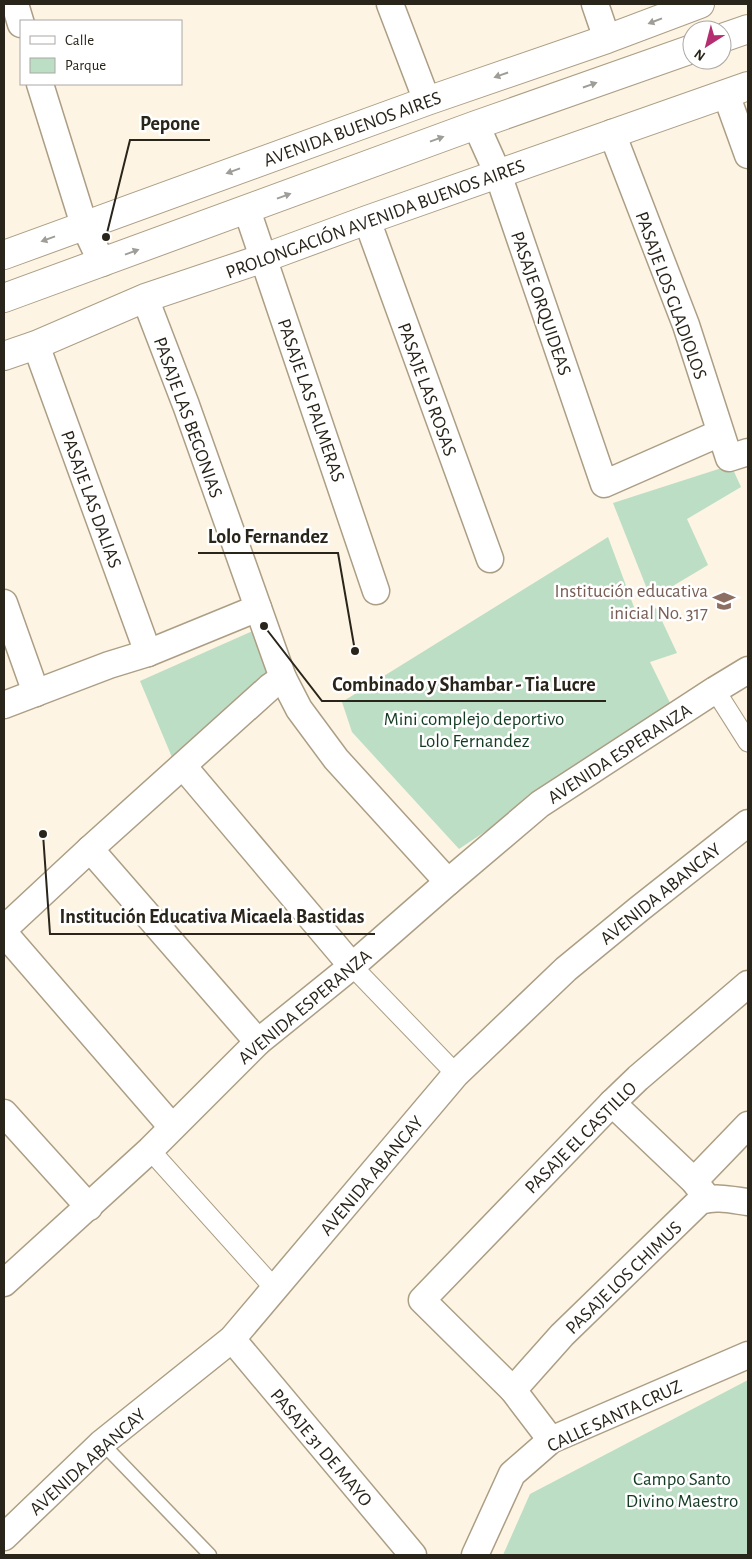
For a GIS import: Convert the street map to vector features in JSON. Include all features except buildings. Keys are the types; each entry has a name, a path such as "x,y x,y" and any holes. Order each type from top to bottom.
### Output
{"main road":[{"name":"AVENIDA BUENOS AIRES","path":"4,255 700,4"},
{"path":"732,34 748,28"},
{"name":"AVENIDA BUENOS AIRES","path":"4,298 476,125 682,53"},
{"name":"PROLONGACIÓN AVENIDA BUENOS AIRES","path":"4,356 36,345 145,298 264,258 737,90"}],"street":[{"path":"15,4 20,21"},
{"path":"390,4 427,101"},
{"path":"596,4 607,39"},
{"path":"40,85 84,225 102,263"},
{"path":"737,90 748,155"},
{"name":"PASAJE ORQUIDEAS","path":"476,125 498,174 604,484 720,433"},
{"name":"PASAJE LOS GLADIOLOS","path":"612,133 686,326 720,433 738,455"},
{"name":"PASAJE LAS PALMERAS","path":"247,210 376,591"},
{"name":"PASAJE LAS ROSAS","path":"367,220 490,559"},
{"name":"PASAJE LAS BEGONIAS","path":"145,298 186,405 283,678 299,709 336,760 448,882"},
{"name":"PASAJE LAS DALIAS","path":"36,345 148,653"},
{"path":"4,603 36,693"},
{"path":"4,705 108,665 148,653 258,608"},
{"name":"AVENIDA ESPERANZA","path":"4,1283 150,1150 258,1042 352,966 540,804 748,670"},
{"path":"4,929 90,849 283,678"},
{"path":"715,690 748,742"},
{"path":"184,766 352,966 456,1074"},
{"name":"AVENIDA ABANCAY","path":"4,1537 102,1443 232,1339 456,1074 566,969 748,823"},
{"path":"90,849 258,1042"},
{"path":"4,934 172,1127"},
{"name":"PASAJE EL CASTILLO","path":"514,1390 422,1300 638,1078 748,984"},
{"path":"612,1104 701,1190 748,1202"},
{"path":"4,1112 89,1207"},
{"name":"PASAJE LOS CHIMUS","path":"514,1390 562,1335 700,1202 701,1190 748,1125"},
{"path":"150,1150 275,1289"},
{"name":"PASAJE 31 DE MAYO","path":"232,1339 413,1555"},
{"name":"CALLE SANTA CRUZ","path":"475,1555 512,1474 551,1440 748,1355"},
{"path":"514,1390 551,1440"}],"lane":[{"path":"102,1443 210,1555"}],"green space":[{"path":"731,465 741,487 687,519 708,565 651,599 613,503"},
{"name":"Mini complejo deportivo Lolo Fernandez","path":"608,537 638,618 656,608 677,653 650,662 672,707 459,849 352,732 342,702"},
{"path":"264,626 273,667 174,762 140,681"},
{"name":"Campo Santo Divino Maestro","path":"748,1380 748,1555 503,1555 530,1494"}],"place":[{"name":"Pepone","path":"106,237"},
{"name":"Institución educativa inicial No. 317","path":"724,601"},
{"name":"Combinado y Shambar - Tia Lucre","path":"264,626"},
{"name":"Lolo Fernandez","path":"355,651"},
{"name":"Institución Educativa Micaela Bastidas","path":"43,834"}]}
